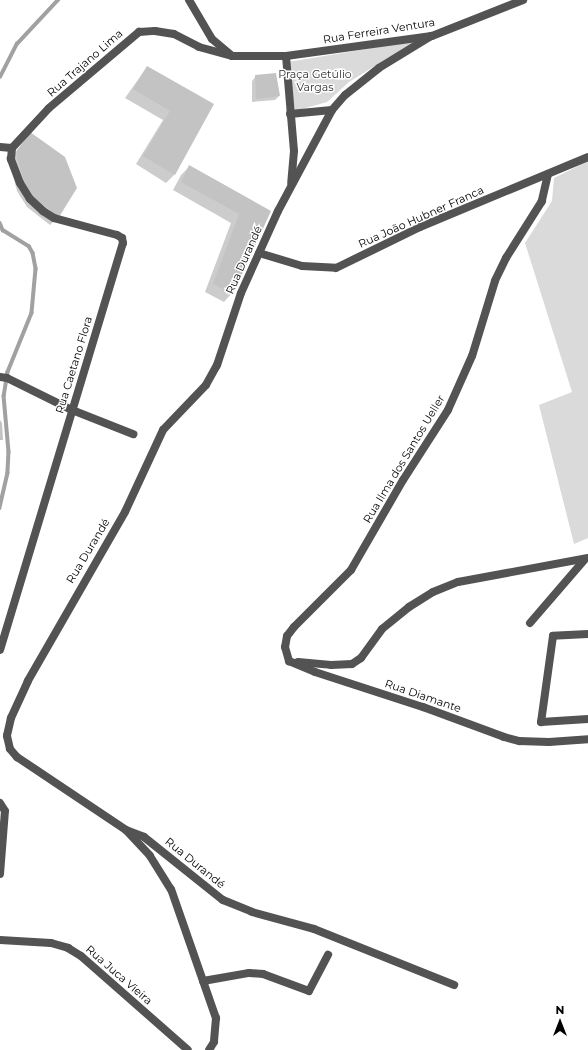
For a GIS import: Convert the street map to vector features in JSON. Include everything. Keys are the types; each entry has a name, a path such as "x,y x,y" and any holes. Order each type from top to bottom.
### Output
{"street":[{"path":"190,0 212,39 232,56"},
{"name":"Rua Ferreira Ventura","path":"232,56 286,56 432,36 523,0"},
{"name":"Rua Trajano Lima","path":"5,148 49,108 139,32 155,31 174,34 199,47 232,56"},
{"name":"Rua Durandé","path":"432,36 379,68 345,95 332,110 290,186 241,293 217,365 206,385 163,430 125,512 47,646 11,718 7,736 10,749 17,758 126,830 144,838 223,900 252,912 314,929 371,954 454,986"},
{"path":"286,56 294,151 290,186"},
{"path":"290,114 332,110"},
{"name":"Rua Caetano Flora","path":"0,650 123,243 122,238 117,235 54,218 43,211 30,199 20,183 11,158 5,148"},
{"name":"Rua João Hubner Franca","path":"260,253 302,266 336,268 420,227 588,157"},
{"name":"Rua Ilma dos Santos Ueller","path":"289,661 285,647 287,636 351,570 403,480 448,410 472,356 495,281 506,258 542,201 548,174"},
{"path":"0,377 7,378 72,410 133,434"},
{"path":"530,623 587,558"},
{"path":"289,661 331,665 352,664 361,658 382,629 433,592 458,582 587,558"},
{"path":"588,634 553,636 541,722 588,719"},
{"name":"Rua Diamante","path":"289,661 315,672 519,741 588,739"},
{"path":"0,803 3,811 0,874"},
{"path":"126,830 150,856 171,889 216,1018 214,1042 209,1050"},
{"name":"Rua Juca Vieira","path":"0,940 51,943 68,948 81,956 188,1050"},
{"path":"203,981 249,973 264,974 309,991 328,955"}],"green space":[{"name":"Praça Getúlio Vargas","path":"415,41 349,82 327,102 295,111 288,62"},
{"path":"588,161 588,538 574,544 539,405 572,392 525,243 552,201 554,178"}],"building":[{"path":"147,66 214,104 175,175 143,156 170,111 133,89"},
{"path":"276,73 280,96 256,99 255,75"},
{"path":"30,132 65,157 77,188 59,217 36,199 25,183 17,158 17,151"},
{"path":"189,165 271,211 233,294 213,284 239,214 181,182"},
{"path":"0,420 2,423 3,440 0,440"}],"waterway":[{"path":"0,77 17,44 58,0"},
{"path":"0,223 3,230 29,246 33,253 36,269 32,313 8,372 4,396 9,452 8,473 0,508"}]}
